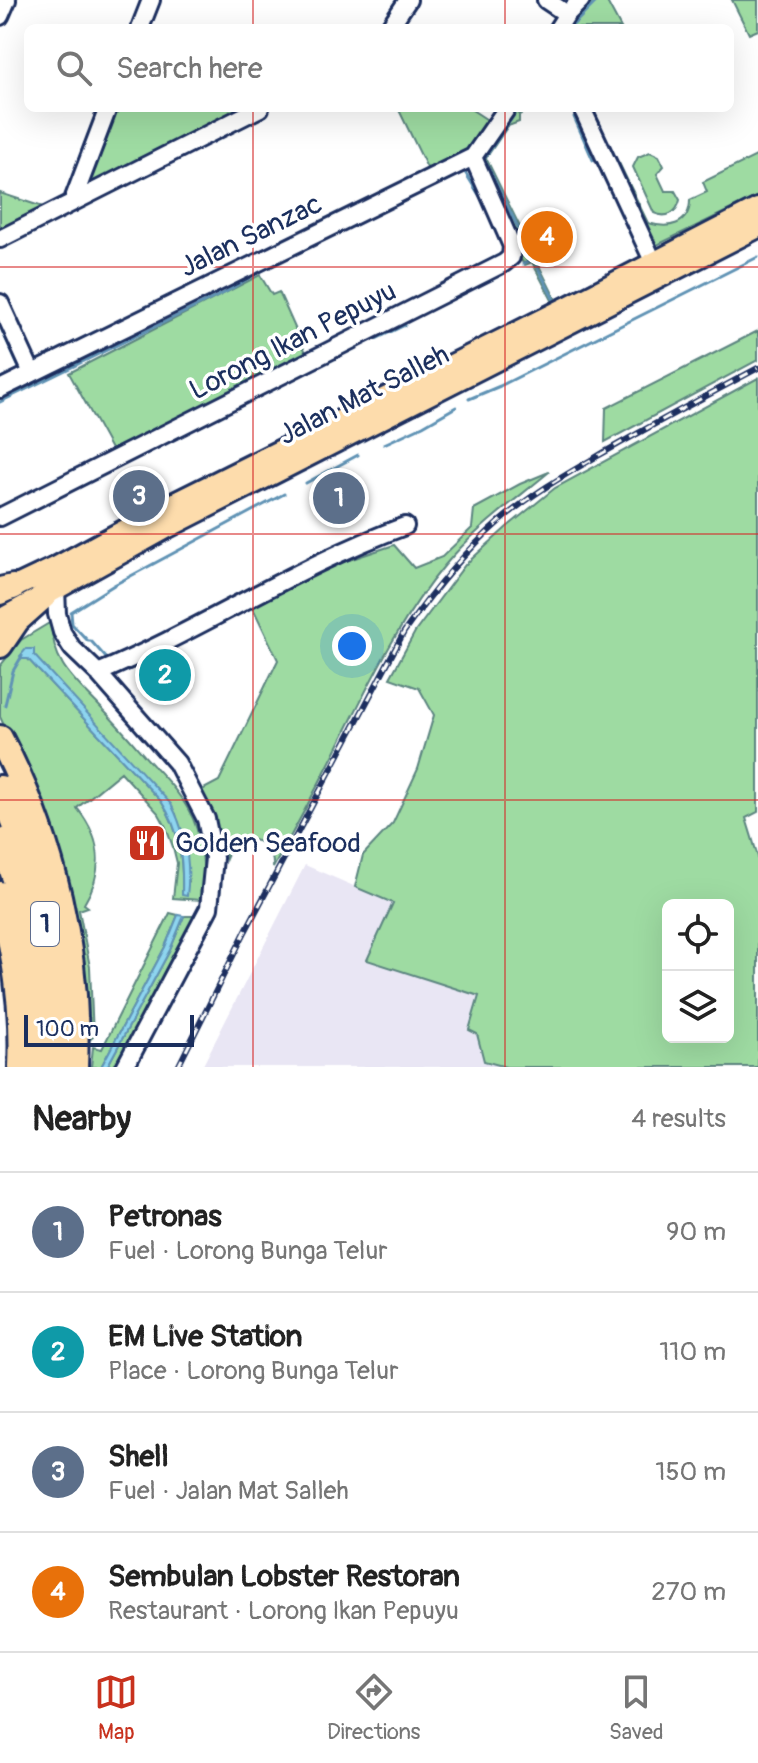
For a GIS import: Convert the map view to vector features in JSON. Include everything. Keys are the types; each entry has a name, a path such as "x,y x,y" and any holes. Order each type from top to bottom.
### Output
{"highway":[{"path":"0,645 17,620 51,592"},
{"path":"0,738 30,801 50,860 72,971 75,1063"},
{"name":"1","path":"0,788 32,873 47,933 57,1019 75,1063"},
{"name":"1","path":"0,840 12,867 35,971 42,1019 40,1067"},
{"path":"0,894 18,976 21,1067"}],"main road":[{"name":"Jalan Mat Salleh","path":"4,590 57,567 177,502 758,209"},
{"name":"Jalan Mat Salleh","path":"0,620 181,520 758,227"}],"street":[{"path":"0,16 7,0"},
{"path":"142,24 151,0"},
{"path":"392,24 408,0"},
{"path":"546,0 562,21 581,0"},
{"path":"72,203 106,112"},
{"path":"0,239 252,112"},
{"name":"Jalan Sanzac","path":"0,389 473,157 504,112"},
{"path":"584,112 654,263"},
{"name":"Lorong Ikan Pepuyu","path":"0,517 504,263 511,257 512,246 473,157"},
{"path":"0,303 32,373"},
{"path":"98,673 154,648 320,562 405,526"},
{"path":"51,592 62,632 72,648 177,763 206,819 214,858 209,908 125,1065"}],"shaded area":[{"path":"305,865 393,903 479,996 477,1034 484,1061 506,1067 202,1067"}],"green space":[{"path":"594,0 611,0 607,2 619,24 571,24"},
{"path":"732,0 758,0 758,30 749,34"},
{"path":"114,112 239,112 92,184 88,181"},
{"path":"400,112 475,112 489,121 471,149 428,170"},
{"path":"513,112 525,112 519,115 519,122 508,126 486,158 556,300 553,302 532,262 525,265 519,258 521,243 484,167 482,158 486,149 489,150"},
{"path":"650,152 659,156 664,166 657,174 665,191 675,191 680,200 674,211 667,215 654,213 633,167 638,157"},
{"path":"758,155 758,196 653,247 614,164 619,163 648,223 663,226 682,220 689,209 690,200 707,192 703,182"},
{"path":"0,193 46,208 0,230"},
{"path":"260,275 272,295 279,292 308,357 113,453 69,373"},
{"path":"758,331 758,360 605,442 606,408"},
{"path":"758,378 758,812 746,818 758,857 758,1067 506,1067 484,1061 477,1034 469,1030 479,996 367,960 393,903 355,887 363,855 393,823 418,769 434,715 419,688 390,678 415,632 465,565 555,488"},
{"path":"549,472 469,540 429,585 376,671 273,868 268,849 254,840 238,843 226,859 222,838 200,791 219,781 278,660 252,606 331,566 394,545 414,568 442,557 472,528 474,509"},
{"path":"51,622 56,650 67,671 180,796 193,818 202,853 201,900 173,898 177,863 165,825 159,814 121,772 77,808 92,831 98,855 95,879 84,904 88,907 79,910 90,967 93,1037 83,1045 23,765 0,717 0,666 21,640","holes":["33,655 176,814 189,882 182,895 179,846 161,801 28,659"]},
{"path":"170,913 178,915 165,947 101,1067 91,1067 93,1047 102,1049"},
{"path":"184,916 193,916 193,925 117,1067 107,1067 170,950"}],"water":[{"path":"26,649 34,649 34,655 171,804 186,849 187,896 182,895 177,835 161,801 28,659 22,659 20,656"},
{"path":"178,915 184,916 170,950 107,1067 101,1067 165,947"}],"waterway":[{"path":"574,24 598,0"},
{"path":"516,112 484,159 554,300"},
{"path":"594,112 613,155"},
{"path":"574,117 593,160"},
{"path":"616,163 646,224"},
{"path":"463,169 486,206"},
{"path":"469,399 758,257"},
{"path":"523,264 534,259"},
{"path":"0,402 224,293 267,267"},
{"path":"376,339 405,325"},
{"path":"0,326 19,368"},
{"path":"0,379 5,376"},
{"path":"384,444 456,407"},
{"path":"306,483 358,455"},
{"path":"108,660 72,624 71,612 114,585 284,494"},
{"path":"5,705 13,671 22,656"}],"railway":[{"path":"178,1067 245,932 404,632 448,574 486,534 534,495 616,445 758,368"}],"place":[{"name":"Sembulan Lobster Restoran","path":"547,237"},
{"name":"Shell","path":"139,496"},
{"name":"Petronas","path":"339,498"},
{"name":"EM Live Station","path":"165,675"},
{"name":"Golden Seafood","path":"147,843"}]}
